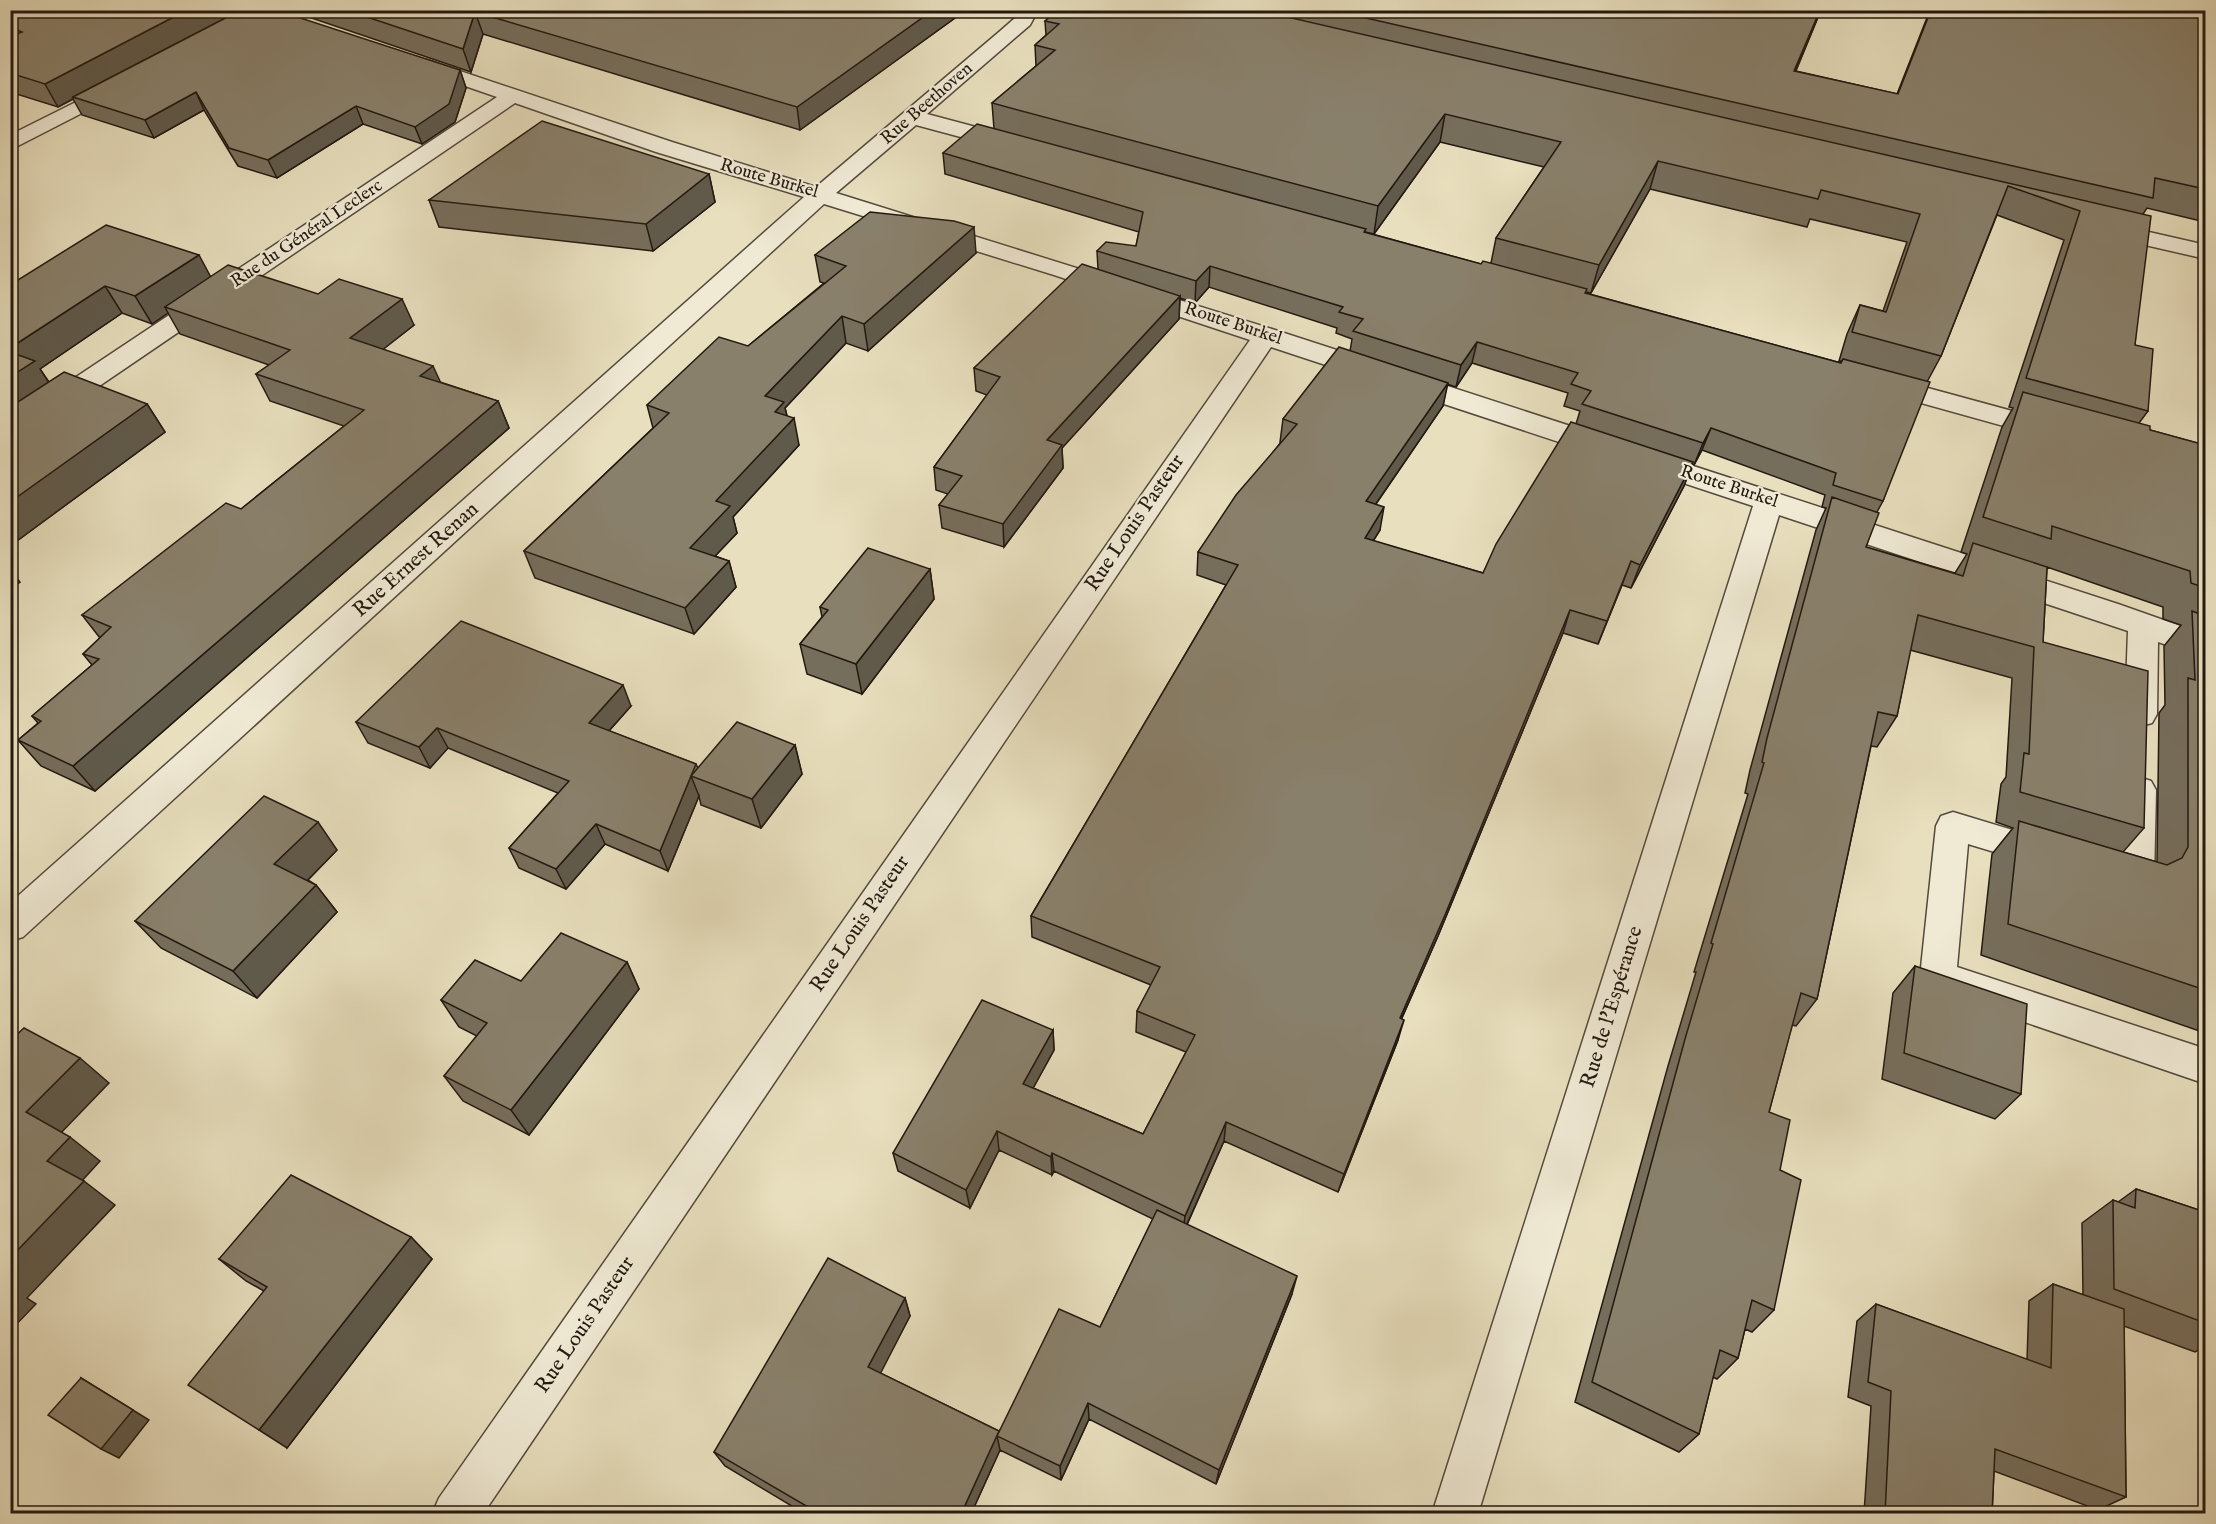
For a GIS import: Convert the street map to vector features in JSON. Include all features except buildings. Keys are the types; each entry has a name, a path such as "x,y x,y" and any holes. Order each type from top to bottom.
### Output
{"street":[{"name":"Rue Beethoven","path":"821,194 1023,21 1029,10"},
{"name":"Route Burkel","path":"394,55 664,147 821,194 1266,335 1769,500 2205,647"},
{"path":"10,144 135,77"},
{"name":"Rue du Général Leclerc","path":"10,434 514,95"},
{"path":"912,117 1028,148"},
{"name":"Rue Ernest Renan","path":"10,926 821,194"},
{"path":"2090,225 2205,252"},
{"name":"Rue Louis Pasteur","path":"455,1514 1266,335"},
{"path":"1859,377 2067,434"},
{"name":"Rue de l'Espérance","path":"1455,1514 1769,500"},
{"path":"2143,625 2136,880 1953,826 1938,977 2205,1068"}]}
